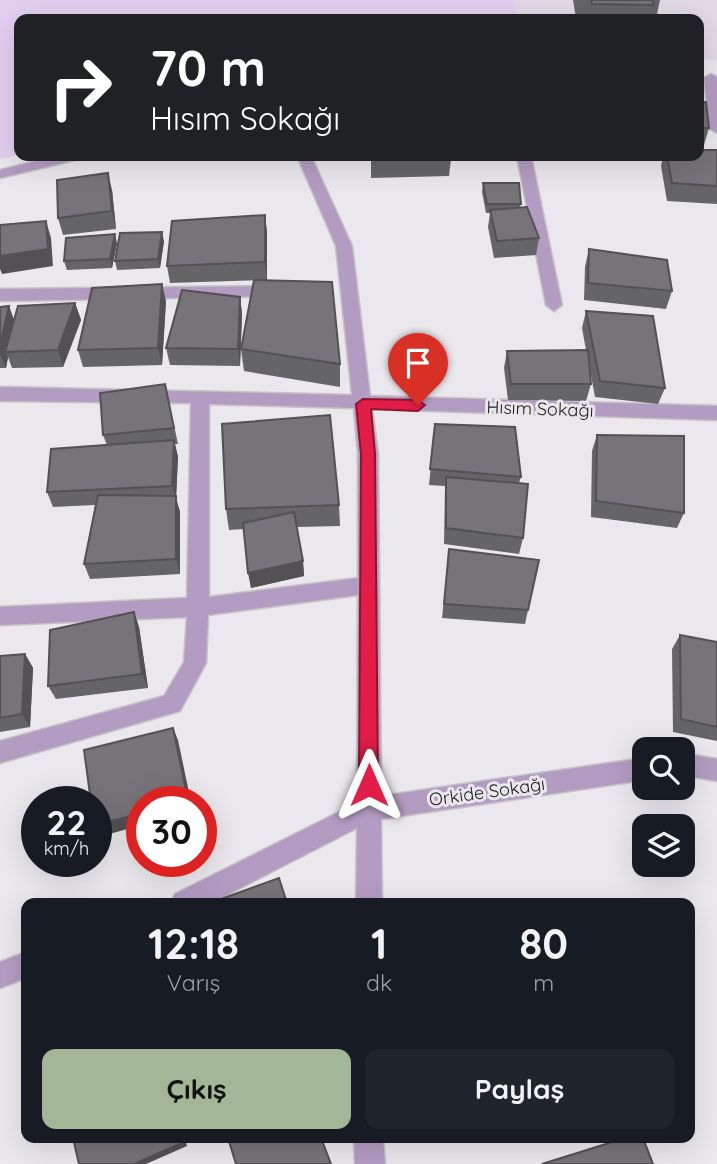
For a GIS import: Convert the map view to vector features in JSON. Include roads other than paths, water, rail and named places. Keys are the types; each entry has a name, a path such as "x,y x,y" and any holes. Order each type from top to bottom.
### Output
{"street":[{"path":"709,78 717,129"},
{"path":"0,174 53,161"},
{"path":"306,161 344,246 342,291 363,404 368,454 369,898"},
{"path":"525,161 554,305"},
{"path":"0,295 293,292"},
{"path":"0,394 200,397 195,663 172,704 0,752"},
{"name":"Hısım Sokağı","path":"200,397 717,414"},
{"path":"0,616 198,607 368,585"},
{"path":"695,767 717,770"},
{"name":"Orkide Sokağı","path":"194,898 369,809 632,771"},
{"path":"0,975 21,967"},
{"path":"369,1143 370,1164"}]}
